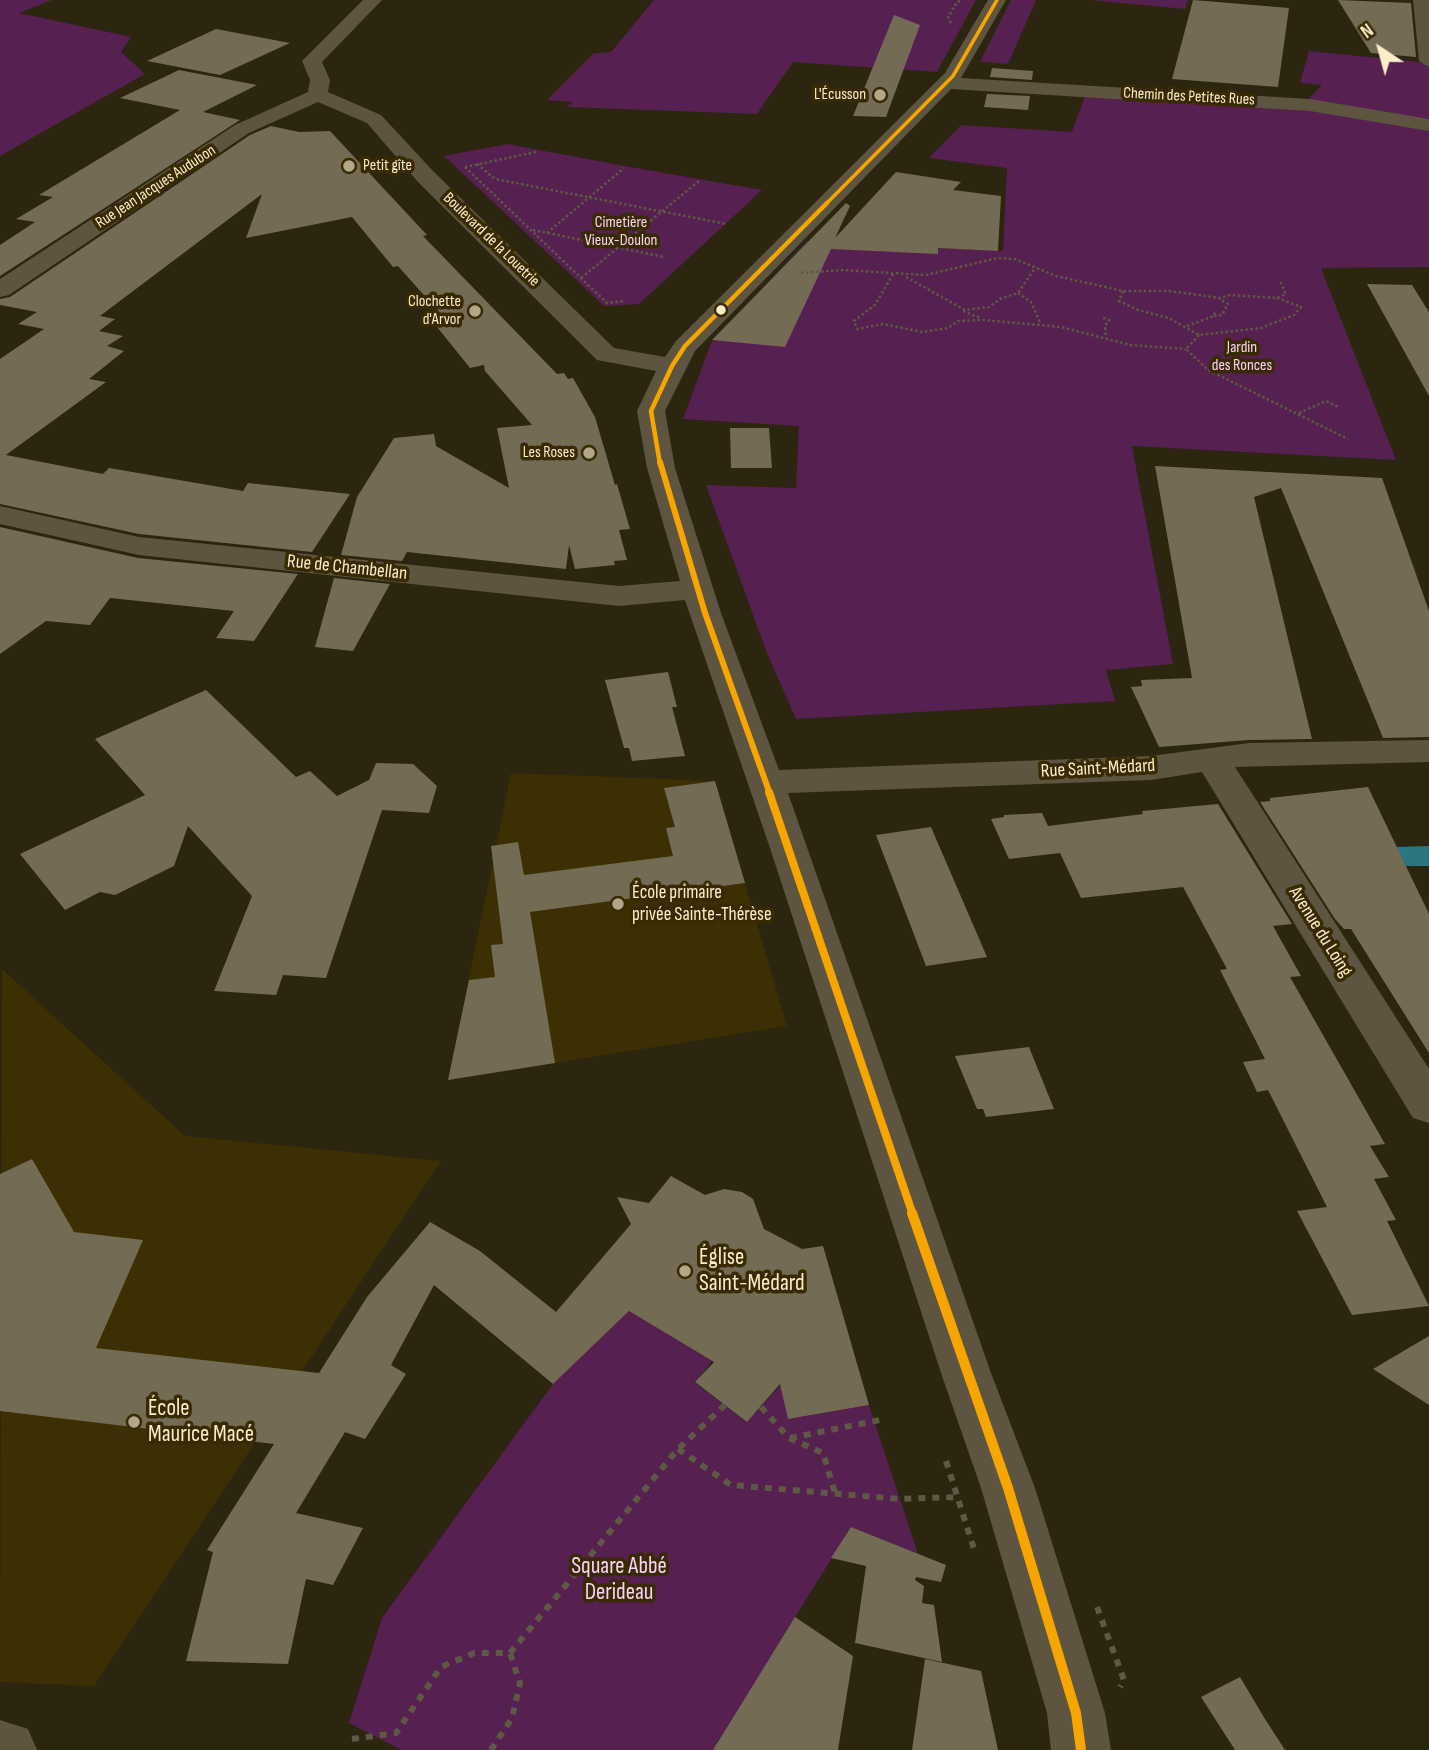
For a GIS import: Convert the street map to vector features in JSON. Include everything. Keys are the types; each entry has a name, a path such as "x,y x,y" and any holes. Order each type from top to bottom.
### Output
{"street":[{"path":"318,95 320,80 312,61 373,0"},
{"path":"997,0 947,82 705,323 672,366 651,411 661,468 698,589 969,1382 1009,1488 1076,1713 1081,1750"},
{"path":"1422,0 1429,61"},
{"name":"Chemin des Petites Rues","path":"947,82 1310,105 1429,125"},
{"name":"Rue Jean Jacques Audubon","path":"0,290 242,129 318,95"},
{"name":"Boulevard de la Louetrie","path":"318,95 374,119 426,177 606,354 672,366"},
{"name":"Rue de Chambellan","path":"0,515 139,545 207,553 619,596 698,589"},
{"name":"Rue Saint-Médard","path":"766,782 1151,768 1249,754 1429,751"},
{"name":"Avenue du Loing","path":"1211,758 1429,1106"},
{"path":"0,1750 7,1750"}],"path":[{"path":"458,168 536,152"},
{"path":"477,164 495,179 726,224"},
{"path":"465,167 607,303 625,301"},
{"path":"547,233 624,168"},
{"path":"581,278 699,181"},
{"path":"532,230 664,257"},
{"path":"761,267 798,273 843,270 926,275 998,258 1015,259 1056,276 1123,291 1190,292 1228,304 1222,315 1214,313 1186,326"},
{"path":"959,309 989,307 999,299 1018,293 1035,268"},
{"path":"893,274 875,305 854,321 857,329 884,324 922,332 948,328 958,321 983,320 1041,324 1130,345 1186,349 1208,370 1226,381 1349,439"},
{"path":"902,275 983,320"},
{"path":"1277,298 1286,294 1280,281"},
{"path":"1123,291 1119,302 1158,314 1199,335"},
{"path":"1018,293 1031,302 1041,324"},
{"path":"1186,349 1199,335 1261,328 1294,315 1301,307 1277,298 1230,295 1215,298"},
{"path":"1103,318 1109,320 1105,326 1106,338"},
{"path":"1298,414 1326,401 1338,407"},
{"path":"510,1653 678,1449 725,1405"},
{"path":"761,1406 789,1438 823,1453 835,1493"},
{"path":"789,1438 880,1420"},
{"path":"678,1449 731,1485 900,1499 957,1497"},
{"path":"352,1739 396,1733 441,1667 474,1653 510,1653"},
{"path":"491,1750 512,1718 520,1683 510,1653"}],"shaded area":[{"name":"École primaire privée Sainte-Thérèse","path":"511,773 715,781 787,1026 448,1080"},
{"name":"École Maurice Macé","path":"2,969 185,1136 441,1161 94,1686 0,1682"}],"green space":[{"path":"0,0 52,0 19,13 131,37 121,52 145,74 0,156"},
{"path":"654,0 976,0 937,72 793,62 757,114 566,107 573,102 547,100 594,53 611,52"},
{"path":"1011,0 1036,0 1008,64 980,62"},
{"path":"1090,0 1188,0 1185,9"},
{"name":"Jardin des Ronces","path":"1309,51 1429,63 1429,267 1321,268 1396,460 1132,446 1173,664 1106,670 1115,701 796,719 767,653 706,485 796,488 799,426 683,419 711,343 807,241 1003,251 1007,168 929,158 961,125 1072,132 1085,96 1301,107 1322,85 1300,83"},
{"name":"Cimetière Vieux-Doulon","path":"507,144 762,190 639,304 604,306 444,156"},
{"name":"Square Abbé Derideau","path":"629,1311 712,1361 695,1383 747,1422 781,1385 789,1419 869,1405 918,1554 851,1527 713,1750 401,1750 349,1723 382,1618 553,1384"}],"water":[{"path":"1429,846 1429,866 1406,866 1396,847"}],"building":[{"path":"1193,0 1289,8 1278,87 1172,79"},
{"path":"1338,0 1411,3 1416,57 1371,53"},
{"path":"894,15 920,25 886,117 853,116"},
{"path":"216,29 290,43 220,75 147,61"},
{"path":"992,68 1033,71 1032,80 990,77"},
{"path":"179,70 257,85 203,112 240,120 0,276 0,245 35,222 16,219 53,197 39,195 180,110 120,98"},
{"path":"987,94 1030,96 1028,110 984,107"},
{"path":"271,126 299,132 330,131 427,235 423,236 557,374 564,373 568,379 573,378 595,417 615,485 617,484 630,529 619,530 627,560 614,561 615,565 575,569 569,545 566,569 407,552 402,561 341,555 357,497 394,438 434,434 436,446 509,488 497,428 532,425 485,371 484,365 470,368 433,322 445,319 398,266 393,267 352,217 246,238 262,194 100,316 115,319 99,331 123,336 107,346 124,351 89,379 106,382 6,455 103,474 109,468 243,491 248,483 350,494 312,552 139,534 0,504 0,359 44,329 18,324 37,312 0,305 0,299 10,297 250,135"},
{"path":"896,172 961,182 953,190 1001,196 998,251 938,248 938,254 831,249 785,347 712,340 846,203 850,206 835,238"},
{"path":"1367,284 1412,285 1429,312 1429,396"},
{"path":"730,428 769,428 772,468 731,468"},
{"path":"1155,466 1382,478 1429,611 1429,737 1383,738 1281,488 1254,497 1312,739 1249,740 1159,747 1131,687 1142,686 1141,680 1192,678"},
{"path":"0,527 138,558 298,574 254,641 216,638 234,611 110,598 90,625 46,621 0,654"},
{"path":"334,578 390,584 353,651 315,647"},
{"path":"668,672 677,707 672,707 685,756 632,761 629,748 624,748 605,680"},
{"path":"206,690 296,777 310,771 337,796 369,780 376,763 413,764 437,786 429,813 382,810 326,978 283,975 276,995 214,991 252,896 188,826 174,866 115,895 100,892 65,910 20,854 145,795 95,739"},
{"path":"715,781 745,883 530,912 555,1063 448,1080 469,980 495,977 491,945 503,944 491,846 518,842 524,875 673,856 666,828 675,827 664,788"},
{"path":"1368,787 1429,914 1429,1053 1351,929 1344,929 1335,919 1260,802 1270,801 1270,798"},
{"path":"1218,804 1292,924 1273,926 1301,976 1290,977 1385,1144 1370,1146 1389,1177 1374,1179 1396,1220 1387,1221 1429,1306 1352,1315 1297,1211 1327,1207 1268,1090 1257,1092 1243,1062 1265,1059 1220,970 1227,969 1183,887 1081,898 1060,853 1009,859 991,819 1004,815 1042,813 1048,826 1143,814 1142,811"},
{"path":"931,827 987,957 926,966 876,835"},
{"path":"1029,1047 1054,1109 986,1117 983,1109 977,1109 955,1056"},
{"path":"32,1159 74,1232 143,1240 96,1348 319,1373 367,1297 430,1222 480,1251 556,1312 631,1224 617,1197 649,1203 671,1176 705,1195 724,1189 742,1192 753,1199 764,1229 802,1249 823,1246 869,1405 788,1419 780,1384 747,1422 695,1382 714,1362 629,1311 553,1384 434,1285 391,1365 406,1374 365,1439 345,1432 296,1513 363,1528 333,1585 306,1579 288,1664 186,1661 213,1552 207,1550 274,1444 0,1411 0,1174"},
{"path":"1429,1336 1429,1405 1373,1369"},
{"path":"851,1527 946,1565 941,1582 916,1577 915,1580 924,1586 922,1603 934,1605 942,1662 855,1643 866,1566 831,1558"},
{"path":"795,1617 853,1656 838,1750 713,1750"},
{"path":"925,1659 981,1671 998,1750 912,1750"},
{"path":"1240,1677 1285,1750 1235,1750 1201,1697"}],"transit line":[{"path":"997,0 953,76 685,346 672,366 651,411 661,468 705,613 790,851 966,1373 1008,1488 1076,1713 1081,1750"}],"place":[{"name":"L'Écusson","path":"880,95"},
{"name":"Petit gîte","path":"349,166"},
{"name":"Clochette d'Arvor","path":"475,311"},
{"name":"Les Roses","path":"589,453"},
{"name":"École primaire privée Sainte-Thérèse","path":"618,904"},
{"name":"Église Saint-Médard","path":"685,1271"},
{"name":"École Maurice Macé","path":"134,1422"}]}
